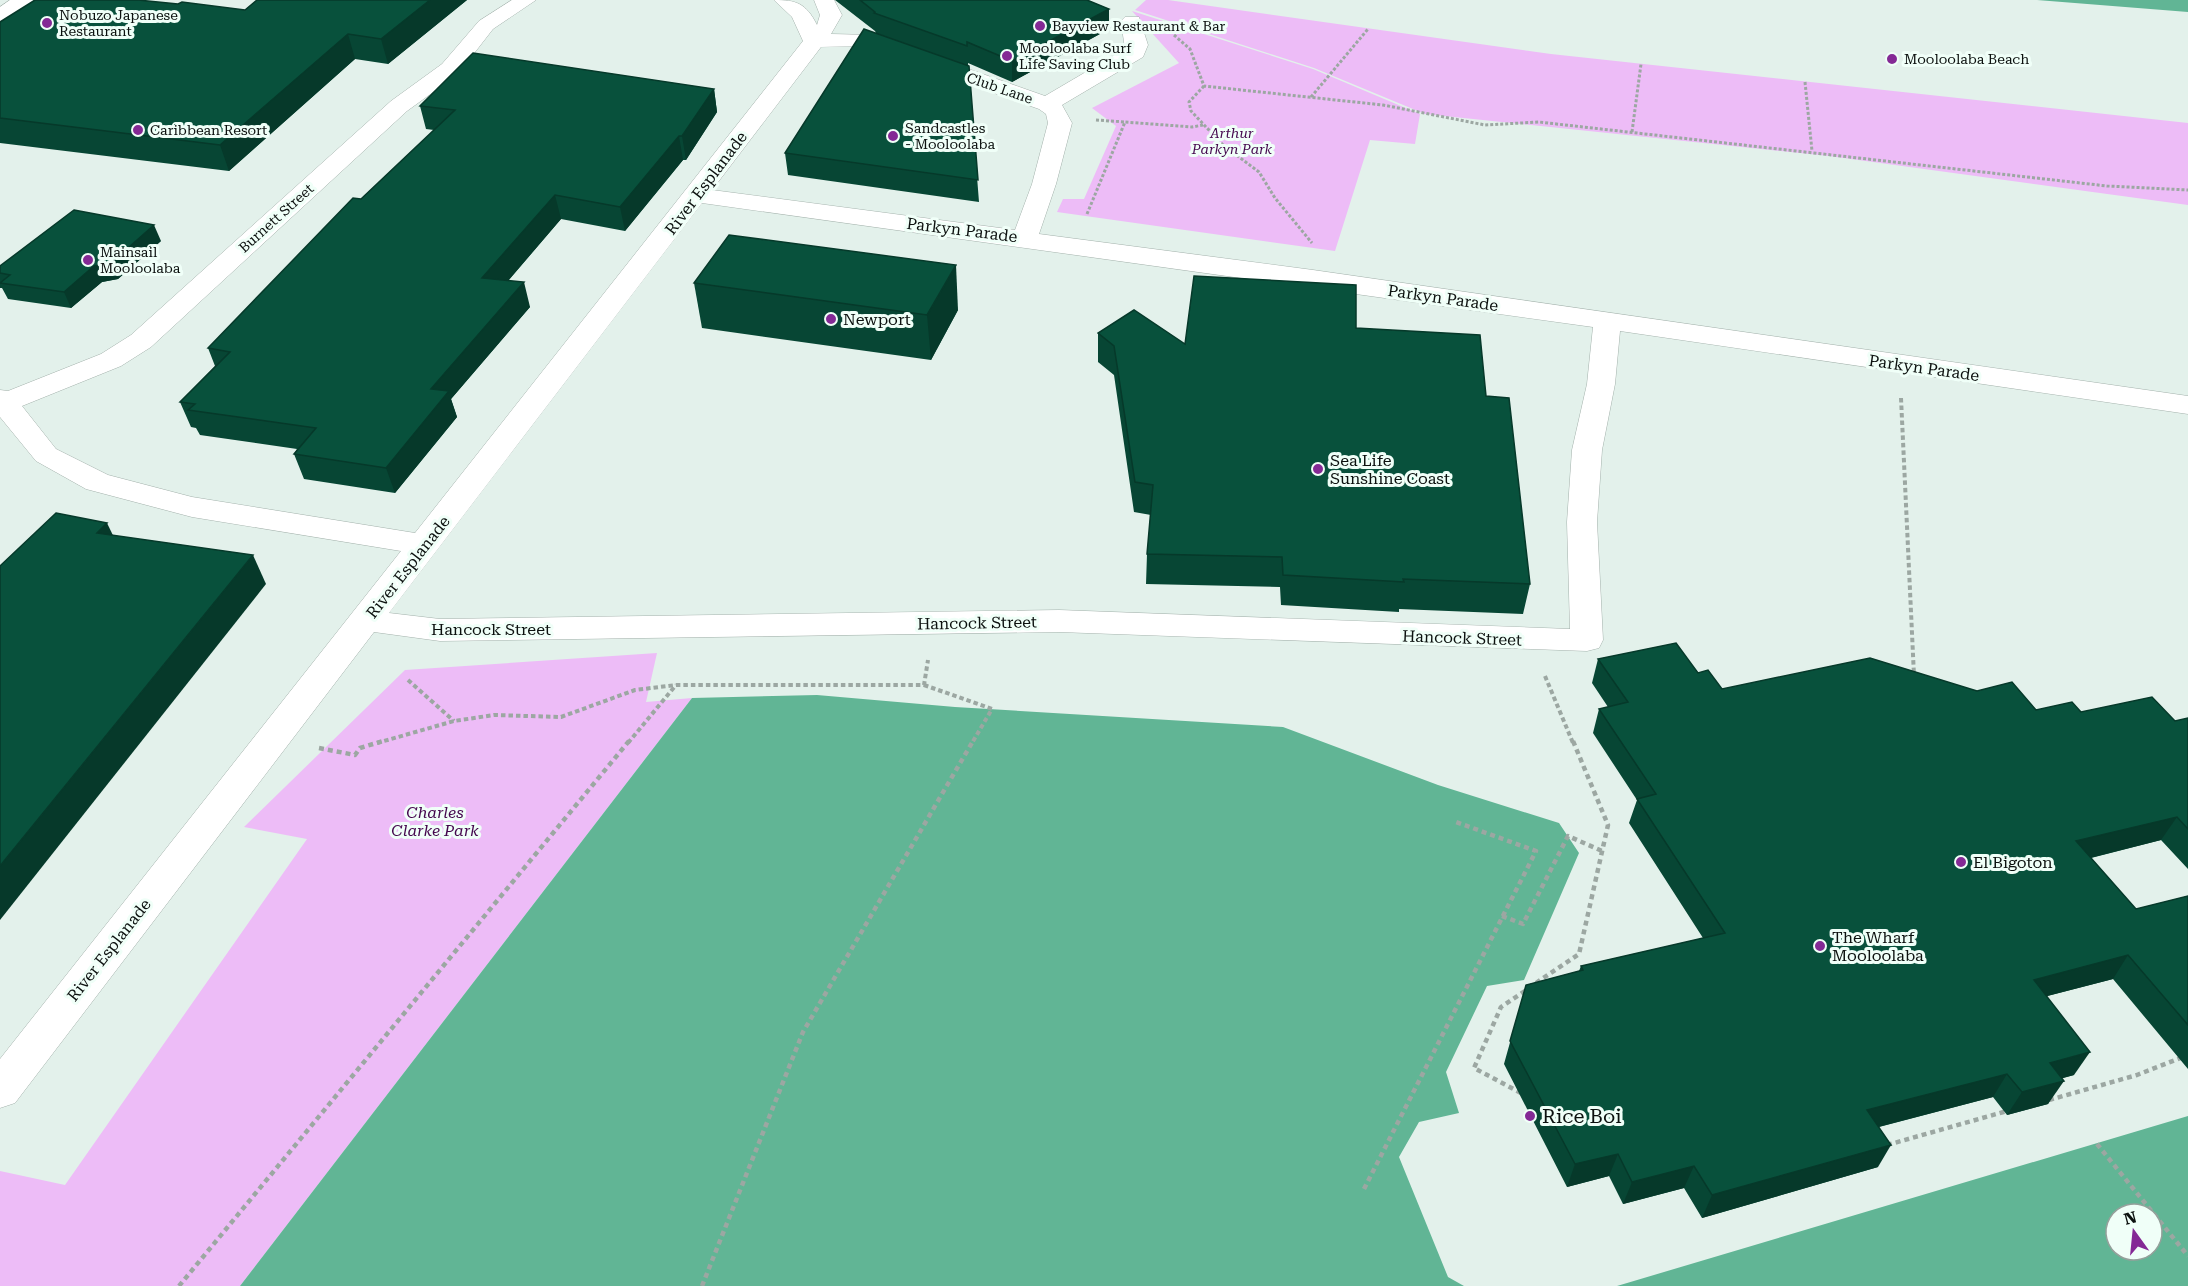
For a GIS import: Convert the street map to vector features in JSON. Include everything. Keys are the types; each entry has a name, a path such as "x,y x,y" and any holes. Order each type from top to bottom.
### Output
{"street":[{"path":"0,16 24,0"},
{"name":"Burnett Street","path":"2,400 111,360 141,341 399,106 450,69 486,25 526,0"},
{"path":"784,0 801,14 814,41"},
{"name":"River Esplanade","path":"0,1090 697,195 814,41 831,18 824,0"},
{"path":"1047,104 1134,52 1137,45 1132,21"},
{"name":"Club Lane","path":"814,41 864,40 1047,104 1056,111 1060,123 1044,184 1025,238"},
{"name":"Parkyn Parade","path":"697,195 1025,238 2188,405"},
{"name":"Hancock Street","path":"367,620 440,630 1059,621 1587,640 1582,522 1587,450 1601,384 1607,322"},
{"path":"2,400 46,455 97,482 192,507 424,545"}],"path":[{"path":"1132,21 1172,33 1190,49 1204,86"},
{"path":"1311,98 1368,28"},
{"path":"1632,132 1641,64"},
{"path":"1805,82 1812,151"},
{"path":"1204,86 1383,105 1485,125 1539,122 2107,186 2188,190"},
{"path":"1204,86 1189,102 1189,106 1223,145 1259,172 1284,210 1316,247"},
{"path":"1090,119 1192,127 1203,124"},
{"path":"1088,210 1125,122"},
{"path":"1901,394 1914,682"},
{"path":"924,685 934,624"},
{"path":"1526,1095 1474,1068 1501,1007 1579,954 1608,825 1544,673"},
{"path":"408,680 454,721"},
{"path":"273,740 355,755 360,748 454,721 494,715 561,717 635,690 676,685 924,685 992,709 803,1032 702,1286"},
{"path":"179,1286 676,685"},
{"path":"1364,1189 1536,851 1456,822"},
{"path":"1502,916 1523,924 1568,836 1602,851"},
{"path":"2045,1101 2137,1075 2188,1055"},
{"path":"1885,1145 2010,1110"},
{"path":"2097,1144 2188,1256"}],"green space":[{"path":"1146,0 1168,0 1551,54 2188,123 2188,205 1829,156 1425,114 1314,68 1135,10"},
{"name":"Arthur Parkyn Park","path":"1132,11 1313,69 1420,114 1415,144 1370,140 1335,251 1057,212 1063,199 1084,199 1116,126 1092,108 1179,63"},
{"name":"Charles Clarke Park","path":"657,653 646,702 692,698 240,1286 0,1286 0,1171 65,1185 307,839 244,827 405,670"}],"shaded area":[{"path":"2037,0 2188,0 2188,12"},
{"path":"817,695 955,707 1283,727 1438,785 1559,823 1579,853 1524,980 1487,986 1446,1072 1459,1113 1419,1122 1399,1157 1448,1277 1464,1286 240,1286 692,698"},
{"path":"2188,1116 2188,1286 1617,1286"}],"building":[{"path":"35,0 138,0 178,4 182,2 245,10 257,0 430,0 381,39 348,34 220,145 0,118 0,22"},
{"name":"Mooloolaba Surf Life Saving Club","path":"860,0 1087,0 1109,9 1012,61 967,42 967,46 874,13"},
{"name":"Sandcastles - Mooloolaba","path":"864,29 969,66 978,180 785,153"},
{"path":"473,53 714,89 682,136 679,136 620,207 555,195 482,278 524,282 431,389 449,391 386,468 294,454 316,428 188,410 195,404 180,402 230,352 208,348 353,198 361,199 455,110 420,106"},
{"name":"Mainsail Mooloolaba","path":"74,210 154,225 111,263 94,266 64,292 0,283 10,275 0,273 0,266"},
{"path":"729,235 956,265 927,315 694,283"},
{"name":"Sea Life Sunshine Coast","path":"1194,276 1356,285 1356,328 1480,335 1486,396 1509,398 1530,584 1403,579 1404,582 1283,575 1282,557 1147,554 1153,485 1135,482 1114,346 1098,333 1134,310 1185,344"},
{"path":"56,513 107,523 97,533 253,555 0,866 0,566"},
{"name":"The Wharf Mooloolaba","path":"1676,643 1698,673 1708,670 1722,689 1870,658 1977,691 2012,682 2036,710 2072,702 2081,712 2152,697 2175,721 2188,718 2188,829 2177,817 2076,841 2136,909 2188,896 2188,1025 2128,955 2034,980 2090,1052 2050,1063 2064,1081 2022,1092 2007,1074 1867,1110 1891,1145 1712,1195 1694,1166 1632,1182 1618,1154 1575,1164 1510,1041 1526,985 1583,970 1581,966 1725,933 1637,799 1656,794 1599,709 1628,702 1598,659"}],"place":[{"name":"Nobuzo Japanese Restaurant","path":"47,23"},
{"name":"Bayview Restaurant & Bar","path":"1040,26"},
{"name":"Mooloolaba Surf Life Saving Club","path":"1007,56"},
{"name":"Mooloolaba Beach","path":"1892,59"},
{"name":"Caribbean Resort","path":"138,130"},
{"name":"Sandcastles - Mooloolaba","path":"893,136"},
{"name":"Mainsail Mooloolaba","path":"88,260"},
{"name":"Newport","path":"831,319"},
{"name":"Sea Life Sunshine Coast","path":"1318,469"},
{"name":"El Bigoton","path":"1961,862"},
{"name":"The Wharf Mooloolaba","path":"1820,946"},
{"name":"Rice Boi","path":"1530,1116"}]}
